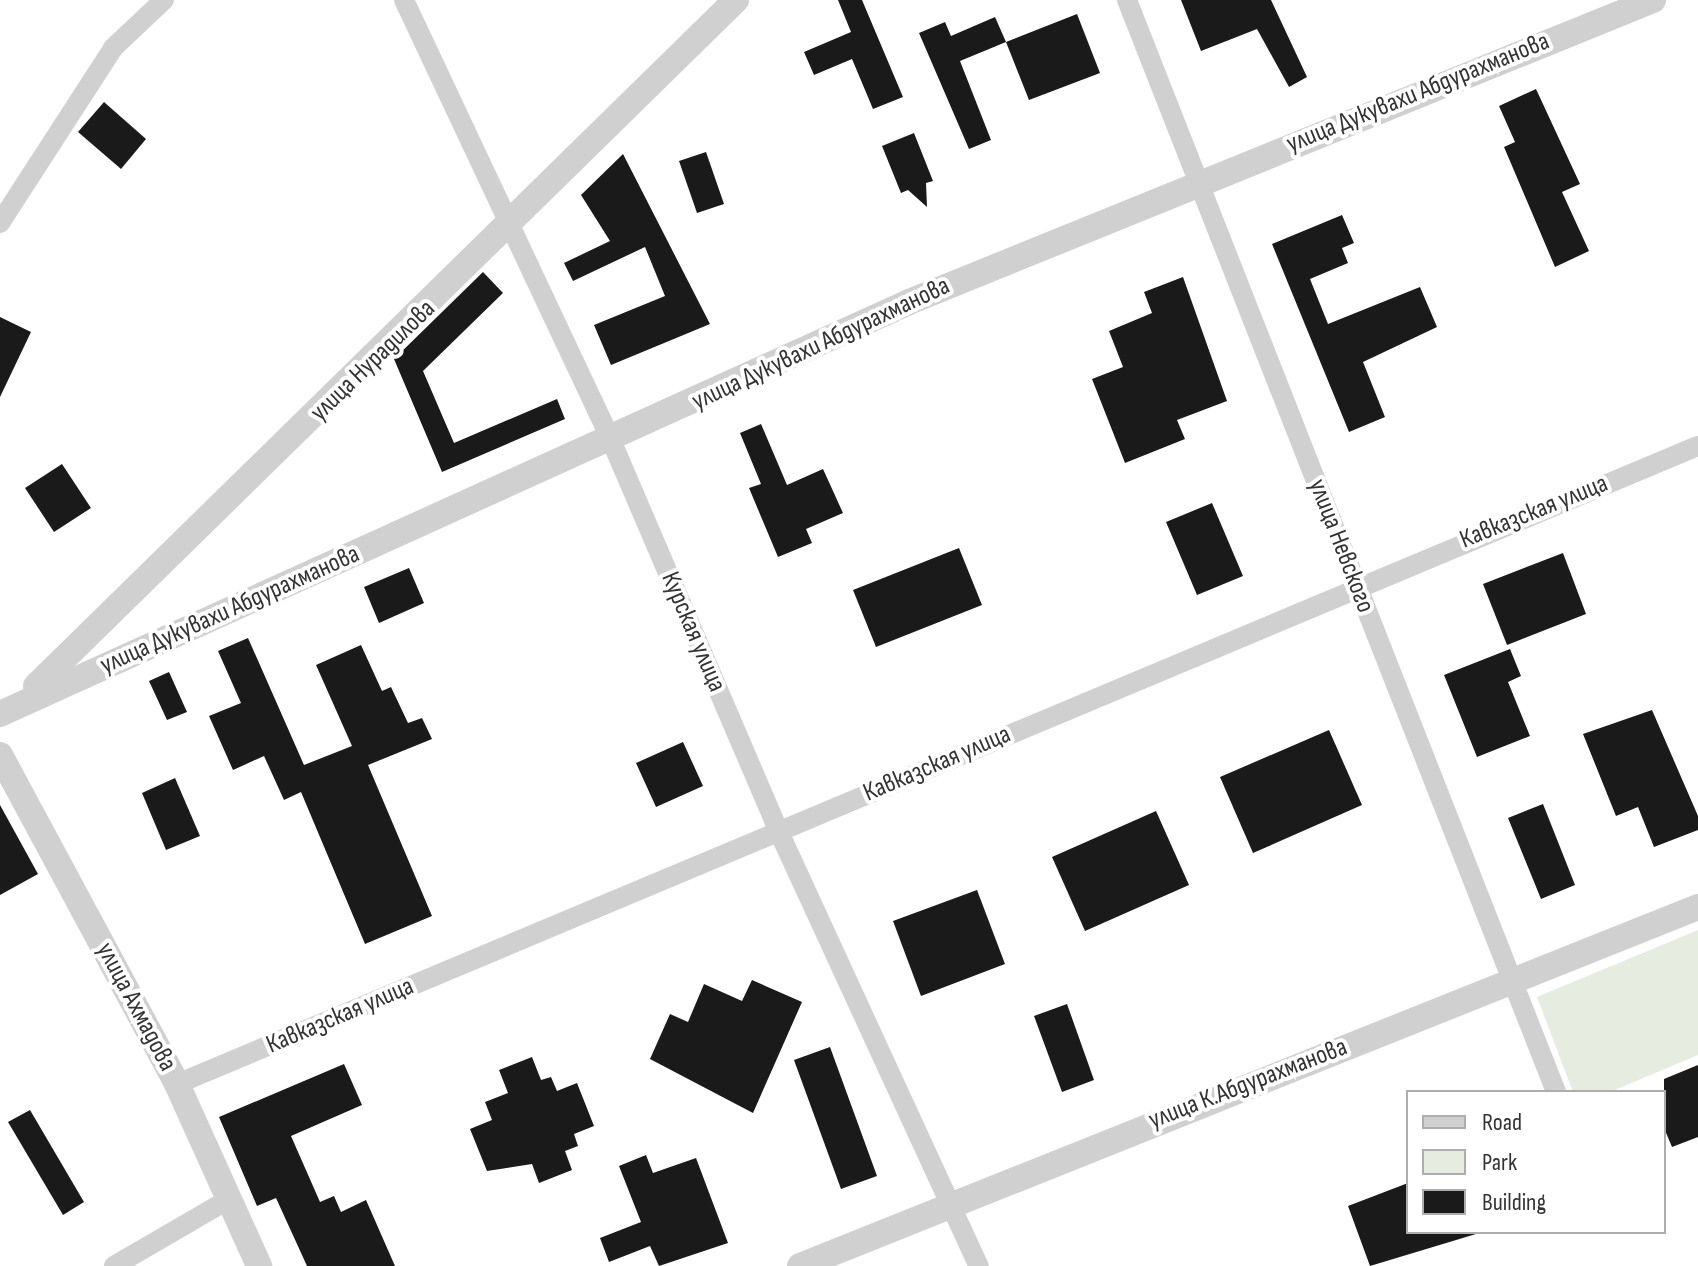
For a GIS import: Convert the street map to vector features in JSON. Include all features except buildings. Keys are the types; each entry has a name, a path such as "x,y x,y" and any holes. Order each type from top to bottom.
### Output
{"street":[{"path":"0,223 113,48 164,0"},
{"name":"Курская улица","path":"404,0 506,230 611,440 779,832 979,1266"},
{"name":"улица Нурадилова","path":"0,713 68,661 736,0"},
{"name":"улица Невского","path":"1127,0 1555,1090"},
{"name":"улица Дукувахи Абдурахманова","path":"0,713 611,440 909,302 1200,180 1653,0"},
{"name":"Кавказская улица","path":"177,1084 779,832 1356,585 1698,446"},
{"name":"улица Ахмадова","path":"0,755 177,1084 259,1266"},
{"name":"улица К.Абдурахманова","path":"800,1266 950,1202 1698,907"},
{"path":"114,1266 229,1199"}],"green space":[{"path":"1698,930 1698,1055 1615,1090 1572,1090 1537,997"}]}
